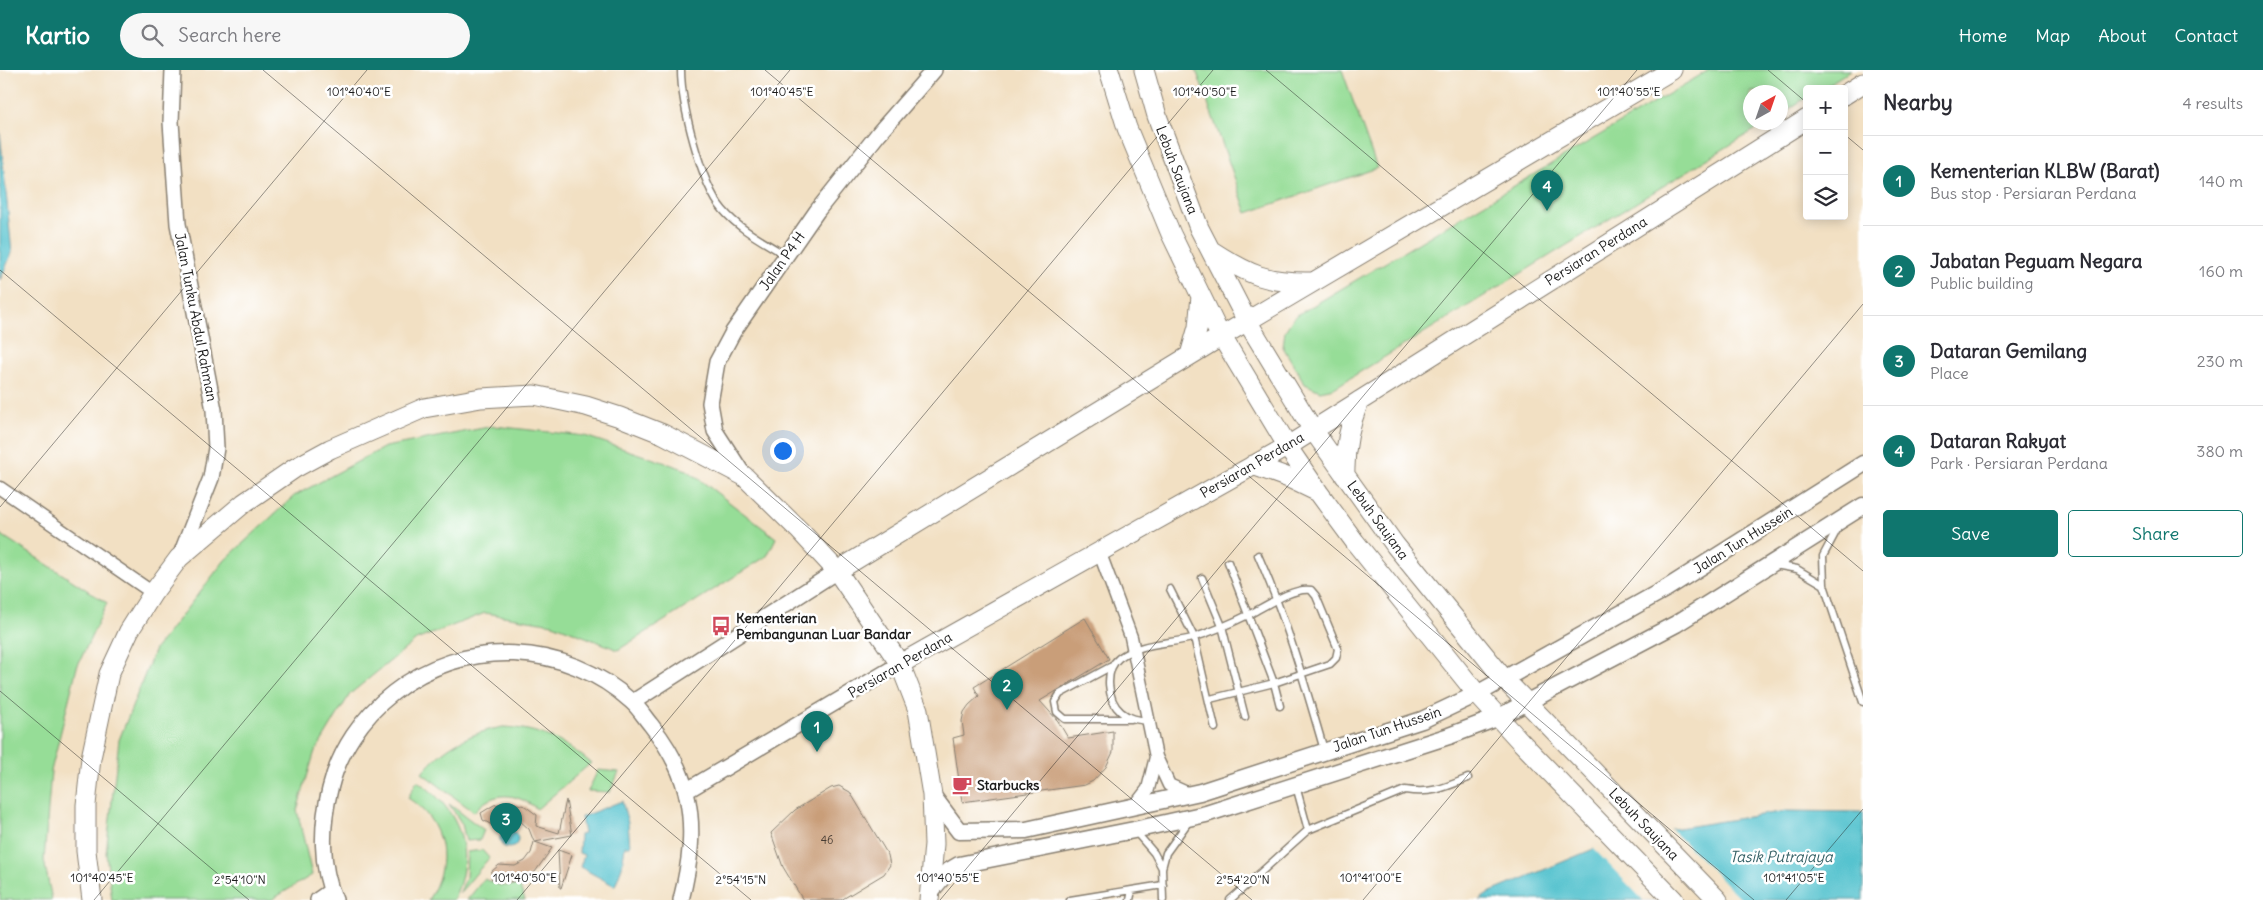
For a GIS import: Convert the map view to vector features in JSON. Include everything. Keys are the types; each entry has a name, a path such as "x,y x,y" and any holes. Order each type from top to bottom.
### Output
{"main road":[{"path":"1109,70 1127,128 1171,234 1201,296 1222,336 1288,446 1319,492 1355,542 1477,694 1520,742 1674,900"},
{"name":"Lebuh Saujana","path":"1144,70 1157,116 1199,228 1248,322 1313,430 1395,545 1504,680 1718,900"},
{"path":"837,572 1190,355 1672,70"},
{"path":"1848,93 1863,84"},
{"name":"Persiaran Perdana","path":"900,664 1288,446 1803,121"},
{"path":"1211,251 1240,269 1263,278 1287,282 1313,282"},
{"path":"1190,355 1198,326 1201,296"},
{"path":"92,900 86,851 86,805 91,758 109,674 129,631 153,593 180,558 244,503 295,468 330,449 424,408 481,398 534,394 586,406 620,417 663,434 744,476 800,531 837,572 900,664 918,710 932,795 934,844 930,895"},
{"path":"1345,476 1344,454 1349,424 1359,401"},
{"name":"Jalan Tun Hussein","path":"932,795 959,831 1026,830 1189,794 1422,720 1504,680 1667,588 1863,464"},
{"path":"1253,465 1289,478 1319,492"},
{"name":"Jalan Tun Hussein","path":"930,895 947,872 959,865 1134,830 1193,816 1449,736 1498,717 1676,624 1768,565 1847,518 1863,506"}],"street":[{"name":"Jalan Tunku Abdul Rahman","path":"173,70 171,122 178,224 214,410 216,448 211,478 180,558"},
{"name":"Jalan P4 H","path":"744,476 715,430 710,403 711,387 717,362 733,332 785,255 879,133 934,70"},
{"path":"0,488 153,593"},
{"path":"1099,551 1131,637 1156,757 1169,785 1189,794"},
{"path":"633,702 837,572"},
{"path":"318,900 333,895 323,844 324,811 334,772 352,736 372,711 408,680 445,663 484,654 524,653 564,662 600,678 633,702 666,744 686,791 691,827 690,865 681,900"},
{"name":"Persiaran Perdana","path":"686,791 900,664"},
{"path":"1134,806 1148,789 1156,757"}],"lane":[{"path":"681,70 684,104 694,143 708,183 721,208 744,230 785,255"},
{"path":"1847,518 1835,532 1823,556 1824,585 1863,702"},
{"path":"1258,555 1278,599 1324,751"},
{"path":"1228,562 1274,683 1280,706"},
{"path":"1768,565 1780,565 1797,569 1824,585"},
{"path":"1202,578 1222,626 1244,718"},
{"path":"1170,589 1194,637 1210,699 1215,728"},
{"path":"1150,722 1132,719 1065,719 1057,712 1055,702 1060,694 1110,667 1120,657 1134,650 1194,637 1249,614 1278,599 1305,589 1311,590 1316,596 1338,650 1336,658 1330,664 1302,674 1210,699"},
{"path":"1110,667 1108,678 1114,701 1120,711 1132,719"},
{"path":"1230,900 1308,830 1405,790 1419,792 1436,791 1468,778"},
{"path":"1296,785 1308,830"},
{"path":"1163,900 1162,868 1166,853 1193,816"},
{"path":"1134,830 1154,853 1162,868"},
{"path":"1070,900 1163,885"},
{"path":"1130,900 1132,890"}],"green space":[{"path":"1196,70 1342,70 1377,168 1247,213"},
{"path":"1709,70 1851,70 1827,85 1803,85 1803,100 1788,109 1788,85 1743,85 1743,130 1755,130 1334,388 1320,391 1305,384 1283,347 1285,331 1294,317"},
{"path":"494,426 585,436 687,470 776,538 767,556 618,650 553,624 485,613 416,640 350,694 314,754 297,810 312,875 271,900 112,900 106,853 119,740 155,649 225,560 294,496 385,447"},
{"path":"0,534 107,603 77,667 51,771 44,860 52,900 0,900"},
{"path":"503,727 527,730 550,737 571,748 591,763 537,809 521,799 505,796 489,800 474,812 422,773 439,756 458,742 479,733"},
{"path":"598,770 619,772 610,792 588,791"},
{"path":"417,781 444,804 460,833 463,865 460,882 453,900 428,900 436,886 440,872 441,844 437,831 430,819 408,798"},
{"path":"449,804 484,830 480,840 466,841 462,824"},
{"path":"482,850 489,858 459,894 466,878 467,852"},
{"path":"484,879 501,886 519,885 525,900 467,900"}],"water":[{"path":"0,131 12,253 0,280"},
{"path":"622,801 628,823 630,846 625,846 622,867 615,886 580,867 584,855 579,853 580,835 584,834 581,817"},
{"name":"Tasik Putrajaya","path":"1786,811 1863,812 1863,900 1479,900 1491,892 1622,837"},
{"path":"505,830 513,830 518,835 516,846 505,848 500,843 500,835"}],"pier":[{"path":"1669,827 1742,900 1643,900 1592,847 1621,834"}],"building":[{"path":"1085,618 1109,659 1040,701 1058,721 1068,738 1113,731 1113,752 1106,767 1093,781 1085,785 962,802 953,738 964,735 962,721 964,712 979,696 974,687"},
{"path":"839,786 850,792 888,855 890,865 884,874 841,900 803,900 783,867 771,833 795,810 831,788"},
{"path":"566,800 572,835 535,842 552,848 535,872 522,881 507,882 492,879 491,872 499,865 515,866 525,861 531,853 534,842 529,829 519,820 505,818 492,825 483,820 481,813 494,805 510,802 525,806 537,815 536,826 559,833"},
{"path":"558,850 572,855 561,888 560,888"}],"place":[{"name":"Dataran Rakyat","path":"1547,211"},
{"name":"Kementerian Pembangunan Luar Bandar","path":"721,626"},
{"name":"Jabatan Peguam Negara","path":"1007,710"},
{"name":"Kementerian KLBW (Barat)","path":"817,752"},
{"name":"Starbucks","path":"962,785"},
{"name":"Dataran Gemilang","path":"506,844"}]}
